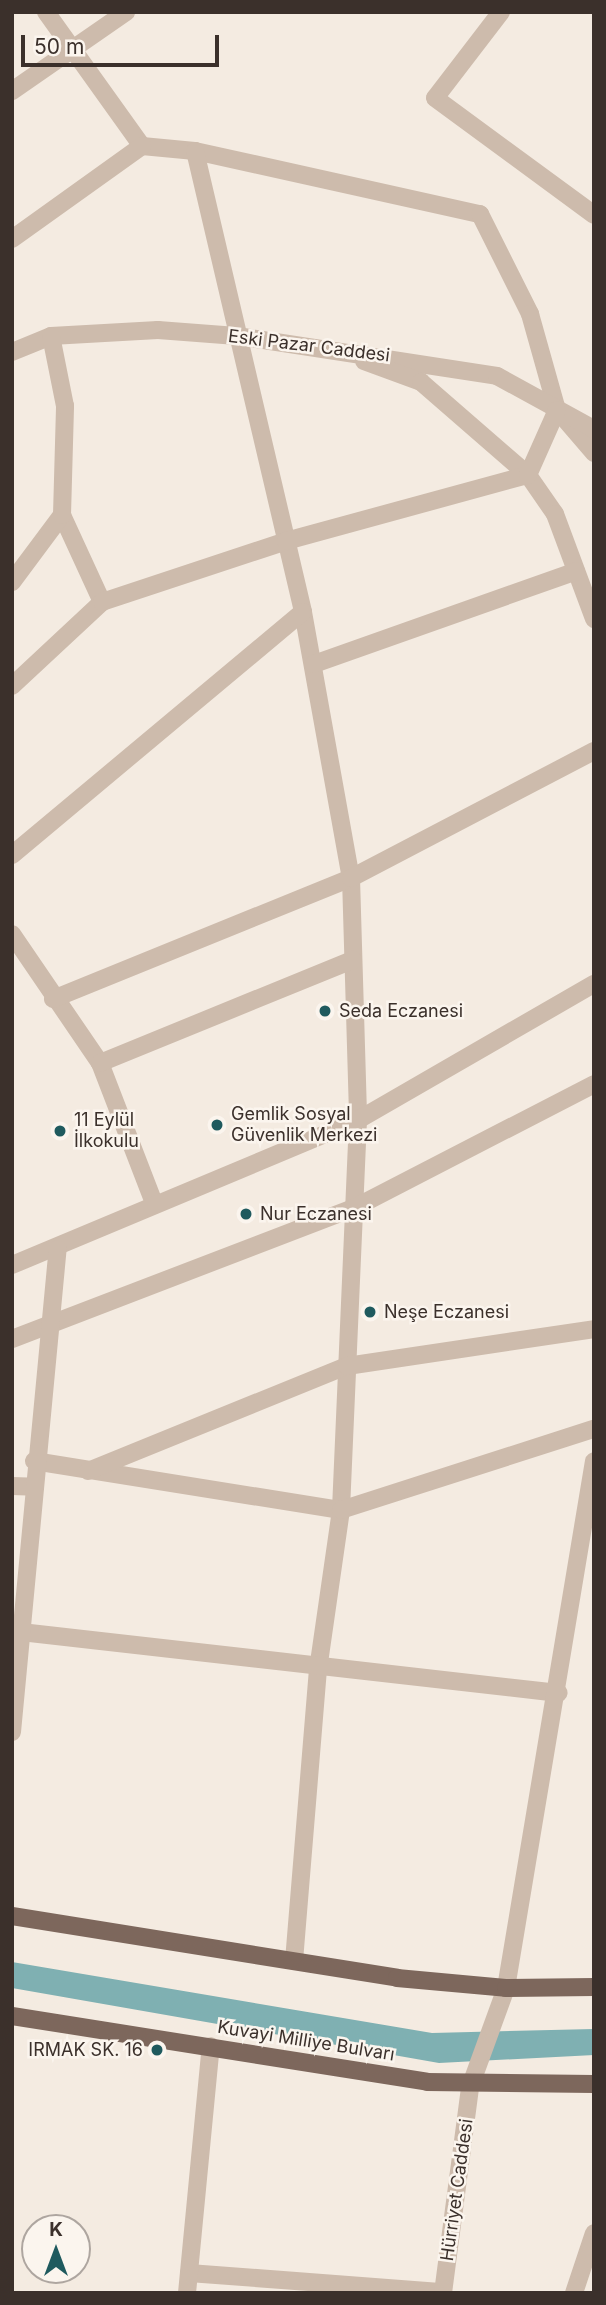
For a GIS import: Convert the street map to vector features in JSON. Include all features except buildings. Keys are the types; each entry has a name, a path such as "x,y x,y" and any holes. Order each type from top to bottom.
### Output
{"main road":[{"path":"12,1916 294,1961 506,1988 594,1987"},
{"name":"Kuvayi Milliye Bulvarı","path":"12,2016 470,2087 594,2084"}],"street":[{"path":"46,12 142,146"},
{"path":"12,91 126,12"},
{"path":"501,12 435,98 594,215"},
{"path":"12,239 142,146 195,151 480,215 530,314 557,410 594,453"},
{"path":"195,151 303,612 351,878 358,1120 341,1510 317,1669 294,1961"},
{"name":"Eski Pazar Caddesi","path":"12,352 51,336 158,330 237,336 496,376 594,429"},
{"path":"51,336 65,406 62,515 102,602"},
{"path":"338,351 421,382 528,475 555,514 593,617"},
{"path":"528,475 557,410"},
{"path":"13,684 102,602 286,541 528,475"},
{"path":"12,582 62,515"},
{"path":"314,664 576,571"},
{"path":"12,855 303,612"},
{"path":"53,999 351,878 594,751"},
{"path":"12,934 53,999 100,1063 154,1203"},
{"path":"100,1063 353,960"},
{"path":"12,1265 58,1249 154,1203 358,1120 594,984"},
{"path":"12,1339 354,1208 594,1084"},
{"path":"12,1732 15,1656 21,1632 20,1585 35,1487 33,1461 54,1324 58,1249"},
{"path":"88,1471 347,1366 594,1329"},
{"path":"33,1461 341,1510 594,1429"},
{"name":"Hürriyet Caddesi","path":"443,2292 470,2087 506,1988 559,1693 594,1461"},
{"path":"12,1486 35,1487"},
{"path":"21,1632 317,1669 559,1693"},
{"path":"187,2293 211,2046"},
{"path":"574,2293 594,2233"},
{"path":"189,2273 443,2292"}],"water":[{"path":"12,1962 432,2033 594,2029 594,2055 439,2063 12,1988"}],"place":[{"name":"Seda Eczanesi","path":"325,1011"},
{"name":"Gemlik Sosyal Güvenlik Merkezi","path":"217,1125"},
{"name":"11 Eylül İlkokulu","path":"60,1131"},
{"name":"Nur Eczanesi","path":"246,1214"},
{"name":"Neşe Eczanesi","path":"370,1312"},
{"name":"IRMAK SK. 16","path":"157,2050"}]}
